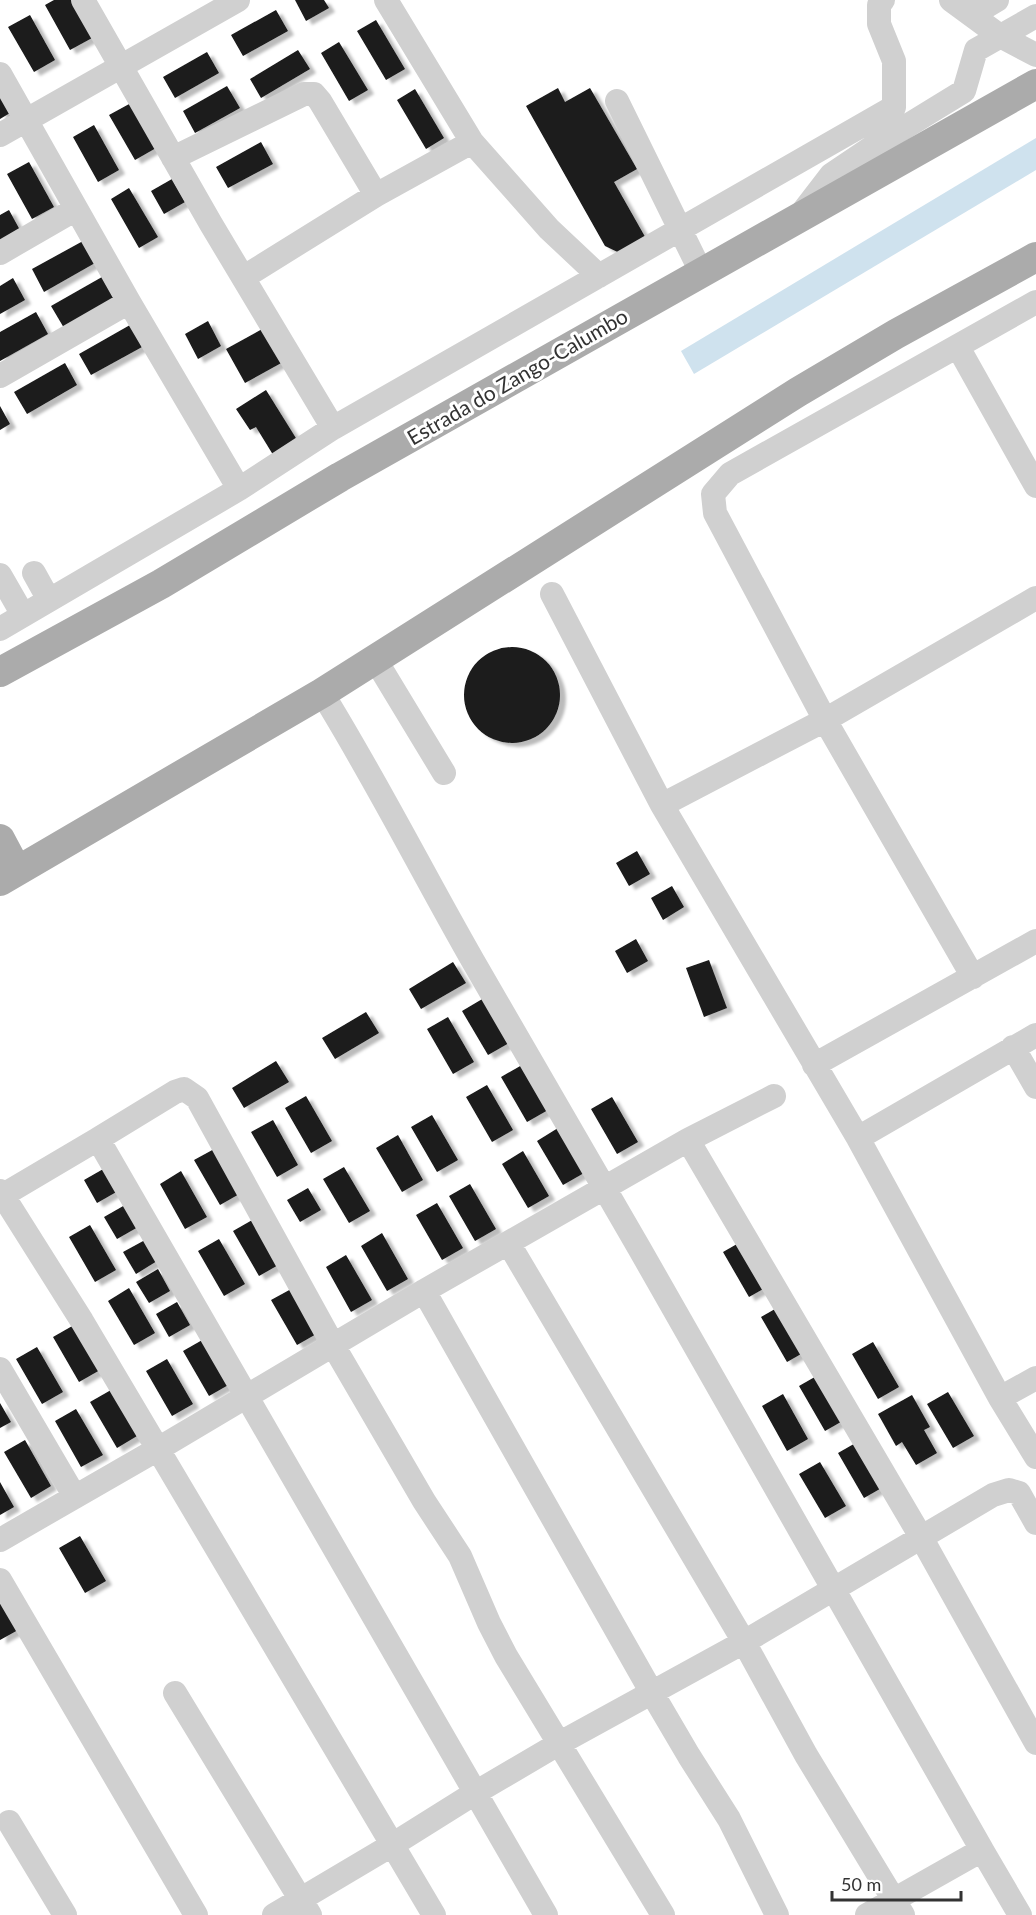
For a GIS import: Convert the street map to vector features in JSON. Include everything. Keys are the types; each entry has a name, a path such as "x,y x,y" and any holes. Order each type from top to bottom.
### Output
{"main road":[{"name":"Estrada do Zango-Calumbo","path":"0,672 161,584 339,477 1036,84"},
{"path":"0,839 8,876 322,693 798,392 896,334 1036,257"}],"street":[{"path":"83,0 173,158 333,428"},
{"path":"0,135 238,0"},
{"path":"386,0 472,142 549,229 599,276"},
{"path":"874,146 894,107 894,61 879,24 879,5 883,0"},
{"path":"951,0 1000,36 1036,55"},
{"path":"969,0 976,7 987,6 997,0"},
{"path":"798,218 831,175 964,91 976,50 1036,16"},
{"path":"0,74 233,492"},
{"path":"173,158 304,94 314,94 376,195"},
{"path":"617,101 701,272"},
{"path":"0,629 233,492 333,428 894,107"},
{"path":"244,277 376,195 472,142"},
{"path":"0,253 76,208"},
{"path":"0,376 129,302"},
{"path":"973,977 825,720 715,513 713,494 730,474 1036,302"},
{"path":"958,347 1036,486"},
{"path":"212,470 233,492"},
{"path":"34,573 49,600"},
{"path":"0,575 23,615"},
{"path":"552,594 662,805 858,1138 1000,1398 1036,1457"},
{"path":"662,805 825,720 1036,598"},
{"path":"375,659 444,773"},
{"path":"322,693 349,737 454,928 1020,1915"},
{"path":"814,1065 1036,941"},
{"path":"858,1138 1036,1035"},
{"path":"1013,1047 1036,1087"},
{"path":"434,1915 82,1321 1,1194 175,1092 184,1089 197,1098 333,1345 424,1501 460,1556 506,1656 663,1915"},
{"path":"0,1540 424,1291 688,1140 774,1096"},
{"path":"98,1139 546,1915"},
{"path":"688,1140 921,1537 1036,1743"},
{"path":"508,1244 744,1642 806,1755 899,1907"},
{"path":"424,1291 652,1693 729,1819 777,1915"},
{"path":"0,1369 75,1497"},
{"path":"1000,1398 1036,1378"},
{"path":"273,1915 305,1907 392,1845 475,1792 835,1590 993,1495 1009,1490 1018,1493 1036,1523"},
{"path":"0,1580 196,1915"},
{"path":"175,1693 305,1907"},
{"path":"9,1822 65,1915"},
{"path":"867,1915 899,1907 982,1850"}],"water":[{"path":"1036,138 1036,170 694,374 681,351"}],"building":[{"path":"54,0 71,0 92,38 70,50 45,5"},
{"path":"295,0 324,0 329,8 306,21"},
{"path":"276,10 288,31 243,56 231,35"},
{"path":"30,15 55,60 34,72 8,27"},
{"path":"376,20 405,69 386,80 357,31"},
{"path":"339,42 368,90 349,101 321,53"},
{"path":"298,50 310,69 261,98 250,79"},
{"path":"207,52 219,73 175,98 163,77"},
{"path":"227,86 240,108 195,133 183,111"},
{"path":"558,88 565,102 590,88 637,169 614,182 648,242 624,255 605,246 526,106"},
{"path":"415,89 444,138 426,149 397,100"},
{"path":"0,96 10,113 0,119"},
{"path":"131,103 156,148 135,160 109,115"},
{"path":"94,125 119,170 98,182 73,137"},
{"path":"261,142 273,164 228,188 216,167"},
{"path":"29,162 54,207 32,219 7,174"},
{"path":"172,179 185,202 164,214 151,191"},
{"path":"129,188 158,237 139,248 111,199"},
{"path":"9,210 21,232 0,244 0,215"},
{"path":"83,241 95,263 44,292 32,269"},
{"path":"102,277 114,299 64,328 51,306"},
{"path":"13,278 25,300 0,314 0,286"},
{"path":"36,312 48,334 0,361 0,332"},
{"path":"208,321 221,346 198,359 185,334"},
{"path":"130,325 142,347 91,375 79,354"},
{"path":"264,328 283,362 245,383 226,349"},
{"path":"65,363 77,385 27,414 14,392"},
{"path":"266,390 299,443 275,458 256,427 250,430 236,409"},
{"path":"0,406 10,424 0,430"},
{"path":"512,647 531,650 546,661 557,676 560,695 557,714 546,729 531,740 512,743 493,740 478,729 467,714 464,695 467,676 478,661 493,650"},
{"path":"637,851 650,874 629,886 616,863"},
{"path":"672,886 684,907 663,920 651,898"},
{"path":"636,939 648,961 627,973 615,951"},
{"path":"709,960 727,1008 704,1017 686,968"},
{"path":"453,962 466,983 421,1009 409,989"},
{"path":"484,998 509,1043 488,1055 462,1011"},
{"path":"366,1012 379,1033 335,1059 322,1038"},
{"path":"448,1017 474,1062 453,1074 427,1029"},
{"path":"276,1061 289,1082 244,1108 232,1088"},
{"path":"522,1065 548,1110 527,1122 501,1077"},
{"path":"487,1085 513,1130 492,1142 466,1097"},
{"path":"306,1096 332,1141 311,1153 285,1108"},
{"path":"612,1097 638,1142 617,1154 591,1109"},
{"path":"432,1115 458,1160 437,1172 411,1127"},
{"path":"273,1120 298,1165 277,1177 251,1132"},
{"path":"558,1128 584,1173 563,1185 537,1141"},
{"path":"398,1135 423,1180 402,1192 376,1148"},
{"path":"216,1148 241,1193 220,1205 194,1160"},
{"path":"523,1151 549,1196 528,1208 502,1164"},
{"path":"344,1167 370,1211 349,1223 323,1179"},
{"path":"105,1168 118,1191 97,1203 84,1180"},
{"path":"181,1171 207,1217 185,1229 160,1184"},
{"path":"470,1184 496,1229 475,1241 449,1196"},
{"path":"308,1188 321,1210 300,1222 287,1200"},
{"path":"437,1203 463,1248 442,1260 416,1215"},
{"path":"125,1205 138,1227 117,1239 104,1217"},
{"path":"254,1219 280,1264 259,1276 233,1231"},
{"path":"90,1225 116,1270 95,1282 69,1237"},
{"path":"382,1233 408,1279 387,1291 361,1246"},
{"path":"219,1239 245,1284 224,1296 198,1251"},
{"path":"145,1240 157,1261 136,1274 123,1252"},
{"path":"744,1240 770,1285 749,1297 723,1252"},
{"path":"346,1255 372,1300 351,1312 326,1267"},
{"path":"158,1269 170,1291 149,1303 136,1282"},
{"path":"129,1288 155,1333 134,1345 108,1301"},
{"path":"293,1288 318,1333 297,1345 271,1300"},
{"path":"177,1302 190,1325 169,1337 156,1314"},
{"path":"782,1305 808,1350 787,1362 761,1317"},
{"path":"74,1325 100,1370 79,1382 53,1337"},
{"path":"204,1339 230,1384 209,1396 183,1351"},
{"path":"873,1342 899,1387 878,1399 852,1354"},
{"path":"37,1347 63,1392 42,1404 16,1359"},
{"path":"167,1359 193,1404 172,1416 146,1371"},
{"path":"820,1374 846,1419 825,1431 799,1386"},
{"path":"111,1390 137,1436 117,1448 90,1402"},
{"path":"948,1392 974,1436 953,1448 927,1404"},
{"path":"783,1394 808,1439 787,1451 762,1406"},
{"path":"912,1395 930,1427 924,1430 937,1453 916,1465 902,1442 896,1446 878,1414"},
{"path":"0,1403 11,1422 0,1428"},
{"path":"76,1409 103,1455 81,1467 55,1421"},
{"path":"25,1440 51,1486 31,1498 4,1452"},
{"path":"859,1441 885,1486 864,1498 838,1453"},
{"path":"820,1462 846,1506 825,1518 799,1474"},
{"path":"0,1482 14,1507 0,1515"},
{"path":"80,1536 106,1581 85,1593 59,1548"},
{"path":"0,1599 18,1630 0,1640"}]}
